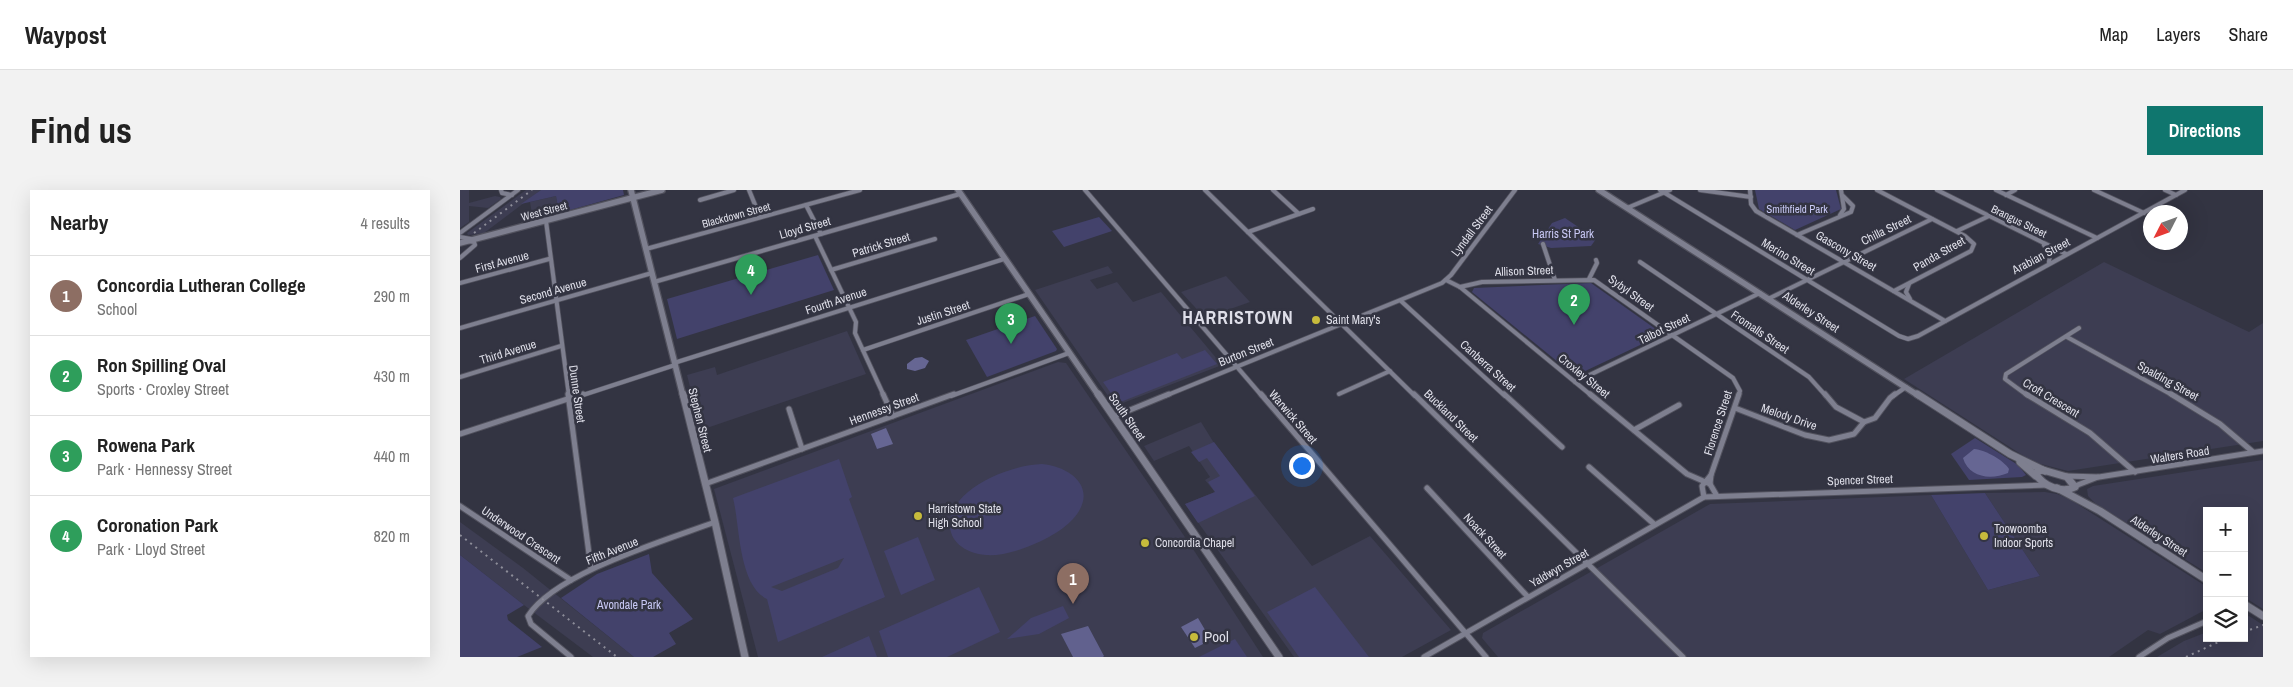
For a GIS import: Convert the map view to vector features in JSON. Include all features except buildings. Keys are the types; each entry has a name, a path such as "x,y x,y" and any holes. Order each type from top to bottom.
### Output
{"street":[{"path":"501,190 502,193 512,195"},
{"path":"461,234 518,190"},
{"name":"Stephen Street","path":"631,190 715,522 745,657"},
{"name":"West Street","path":"460,243 662,190"},
{"path":"700,200 734,190"},
{"path":"749,190 760,217"},
{"name":"Blackdown Street","path":"646,249 860,190"},
{"name":"Warwick Street","path":"1085,190 1486,657"},
{"name":"Buckland Street","path":"1206,190 1682,657"},
{"path":"1273,190 1299,214"},
{"name":"Lyndall Street","path":"1444,282 1515,190"},
{"name":"Alderley Street","path":"1599,190 2010,454 2047,485"},
{"path":"1627,208 1662,191 1670,190"},
{"path":"1700,190 1751,197"},
{"name":"Gascony Street","path":"1750,190 1751,205 1756,211 1945,321"},
{"path":"1839,216 1844,209 1841,190"},
{"name":"Panda Street","path":"1877,190 1957,231 1974,244 1972,249 1894,291"},
{"name":"Brangus Street","path":"1937,190 2066,254"},
{"path":"1996,190 2097,238"},
{"path":"2006,194 2015,190"},
{"path":"2094,190 2143,213"},
{"path":"2165,190 2176,195"},
{"name":"Arabian Street","path":"2158,205 2185,190"},
{"name":"Merino Street","path":"1662,191 1899,336 1907,338"},
{"name":"Lloyd Street","path":"654,282 959,192"},
{"name":"South Street","path":"959,192 1279,657"},
{"path":"1797,235 1853,209 1852,205 1843,196"},
{"path":"806,205 821,234"},
{"path":"1248,232 1314,208"},
{"name":"Arabian Street","path":"1907,338 1914,338 2048,263 2143,214"},
{"path":"1957,231 1989,216"},
{"name":"Chilla Street","path":"1768,299 1932,219"},
{"name":"Dunne Street","path":"546,220 591,569"},
{"path":"461,234 474,239"},
{"path":"815,236 856,322 856,333 893,416"},
{"path":"2034,238 2049,251 2051,259 2048,263"},
{"name":"Patrick Street","path":"831,270 936,239"},
{"path":"460,258 475,244 467,241"},
{"path":"1543,244 1554,280"},
{"name":"Fourth Avenue","path":"460,434 1004,258"},
{"name":"First Avenue","path":"460,283 550,259"},
{"path":"1589,279 1597,263 1596,260"},
{"name":"Fromalls Street","path":"1640,262 1809,377 1836,406 1864,422"},
{"name":"Second Avenue","path":"460,328 652,272"},
{"name":"Allison Street","path":"1460,287 1482,282 1589,279"},
{"name":"Sybyl Street","path":"1589,279 1598,282 1733,378"},
{"name":"Burton Street","path":"1113,417 1444,282"},
{"name":"Croxley Street","path":"1444,282 1460,287 1687,474 1710,484"},
{"path":"1909,283 1906,292 1915,303"},
{"name":"Talbot Street","path":"1575,382 1760,293"},
{"name":"Justin Street","path":"863,350 1029,294"},
{"name":"Canberra Street","path":"1401,301 1562,447"},
{"name":"Croft Crescent","path":"2079,328 2006,374 2005,379 2014,387 2090,433 2135,472"},
{"name":"Spalding Street","path":"2067,337 2196,408 2220,424 2253,452"},
{"name":"Third Avenue","path":"460,377 561,346"},
{"name":"Hennessy Street","path":"705,484 1069,353"},
{"path":"1339,394 1390,371"},
{"name":"Florence Street","path":"1710,484 1711,475 1740,391 1733,378"},
{"name":"Melody Drive","path":"1735,408 1806,435 1829,440 1854,434 1864,422 1875,418 1895,393 1906,387"},
{"path":"1634,430 1679,406"},
{"path":"789,410 802,449"},
{"name":"Walters Road","path":"2075,487 2082,482 2100,477 2263,451"},
{"name":"Alderley Street","path":"2010,454 2072,480 2081,496 2100,511"},
{"path":"1589,467 1654,524"},
{"path":"2036,476 2038,471 2046,470"},
{"name":"Florence Street","path":"1704,483 1711,475"},
{"name":"Spencer Street","path":"2016,484 2031,482 2036,476"},
{"name":"Walters Road","path":"2063,476 2100,477"},
{"path":"1704,483 1702,486 1704,497"},
{"path":"1710,484 1717,496"},
{"name":"Spencer Street","path":"1704,497 2016,484 2047,485"},
{"path":"2047,485 2070,490 2075,487"},
{"name":"Noack Street","path":"1427,488 1528,597"},
{"name":"Alderley Street","path":"2058,488 2100,511 2203,577"},
{"name":"Yaldwyn Street","path":"1424,657 1704,497"},
{"name":"Underwood Crescent","path":"460,506 570,580"},
{"name":"Fifth Avenue","path":"571,657 531,624 528,616 533,608 570,580 591,569 715,522"},
{"path":"2248,607 2263,616"},
{"path":"2139,657 2168,638 2203,623"}],"shaded area":[{"path":"460,190 469,190 469,203 495,196 501,199 488,208 469,206 469,222 460,228"},
{"path":"526,190 541,190 484,233 468,235 467,233"},
{"path":"556,196 559,213 533,220 530,202"},
{"path":"2104,262 2249,332 2263,323 2263,441 2068,471 2033,462 1904,379"},
{"path":"1108,266 1113,273 1090,280 1097,289 1117,282 1133,302 1161,292 1222,365 1115,406 1035,290"},
{"path":"1226,276 1250,302 1205,318 1181,292"},
{"path":"847,331 866,374 701,430 687,375 715,367 717,375"},
{"path":"922,357 929,361 925,368 915,371 907,369 907,364 915,358"},
{"name":"Harristown State High School","path":"1058,362 1066,363 1191,546 1263,657 758,657 714,489"},
{"path":"1201,422 1214,443 1312,566 1370,536 1451,630 1402,657 1294,657 1185,504 1215,492 1205,480 1210,477 1189,446 1154,461 1144,446"},
{"path":"886,428 893,444 877,449 871,434"},
{"path":"1974,449 1989,453 1998,459 2009,469 2008,473 1988,477 1981,476 1970,470 1963,458"},
{"path":"2263,460 2263,609 2248,600 2248,507 2203,507 2203,570 2095,503 2088,496 2087,489 2093,486"},
{"path":"2045,492 2057,494 2071,500 2203,584 2203,611 2160,634 2148,630 2109,657 1498,657 1482,638 1483,633 1710,504 1931,495 1988,590 2040,576 1985,493"},
{"path":"460,522 523,568 634,657 593,657 524,605 460,555"},
{"path":"2248,616 2263,625 2263,657 2157,657 2184,641 2203,634 2203,642 2248,642"},
{"path":"1198,618 1211,640 1195,648 1181,627"},
{"path":"1088,626 1104,656 1073,657 1061,634"}],"green space":[{"path":"541,190 623,190 624,195 559,213 556,196 521,204"},
{"name":"Smithfield Park","path":"1755,190 1836,190 1841,209 1795,230 1759,209"},
{"path":"1099,217 1112,231 1064,247 1052,231"},
{"name":"Harris St Park","path":"1565,218 1596,239 1591,246 1551,248 1538,244 1552,223"},
{"path":"818,255 834,290 677,339 667,299"},
{"path":"1591,283 1657,330 1657,337 1581,373 1569,371 1472,292 1474,288"},
{"path":"1035,316 1057,349 1056,351 987,377 966,340"},
{"path":"1205,350 1217,364 1118,403 1103,382 1177,353 1182,359"},
{"path":"1975,438 2018,465 2026,475 2022,477 1969,480 1951,454"},
{"path":"1214,442 1255,496 1198,523 1185,504 1215,492 1208,482 1220,476 1207,458 1199,462 1191,452"},
{"path":"839,459 852,497 849,499 885,597 778,642 767,599 758,592 750,581 745,568 733,498","holes":["844,558 838,568 782,591 771,587"]},
{"path":"1042,464 1064,470 1072,475 1079,482 1083,490 1080,508 1073,519 1065,526 1033,545 996,555 973,552 962,547 955,540 950,522 959,502 968,492 984,481 1003,472"},
{"name":"Toowoomba Indoor Sports","path":"1985,493 2040,576 1988,590 1931,495"},
{"path":"918,537 935,580 901,595 884,551"},
{"name":"Avondale Park","path":"649,554 652,573 693,619 669,633 676,644 653,657 634,657 561,598 597,574"},
{"path":"460,555 524,605 507,615 508,620 542,647 517,657 460,657"},
{"path":"979,587 1000,632 947,657 888,657 879,631"},
{"path":"1315,587 1369,657 1299,657 1267,612"},
{"path":"1063,606 1069,618 1039,634 1007,639 1031,618"},
{"path":"869,636 877,657 822,657"},
{"path":"1235,639 1247,657 1199,657"}],"railway":[{"path":"474,233 532,190"},
{"path":"460,535 617,657"},
{"path":"2248,631 2263,625"},
{"path":"2186,657 2218,642"}],"place":[{"name":"Coronation Park","path":"751,295"},
{"name":"Saint Mary's","path":"1316,320"},
{"name":"Ron Spilling Oval","path":"1574,325"},
{"name":"Rowena Park","path":"1011,344"},
{"name":"Harristown State High School","path":"918,516"},
{"name":"Toowoomba Indoor Sports","path":"1984,536"},
{"name":"Concordia Chapel","path":"1145,543"},
{"name":"Concordia Lutheran College","path":"1073,604"},
{"name":"Pool","path":"1194,637"}],"district":[{"name":"HARRISTOWN","path":"1238,318"}]}
